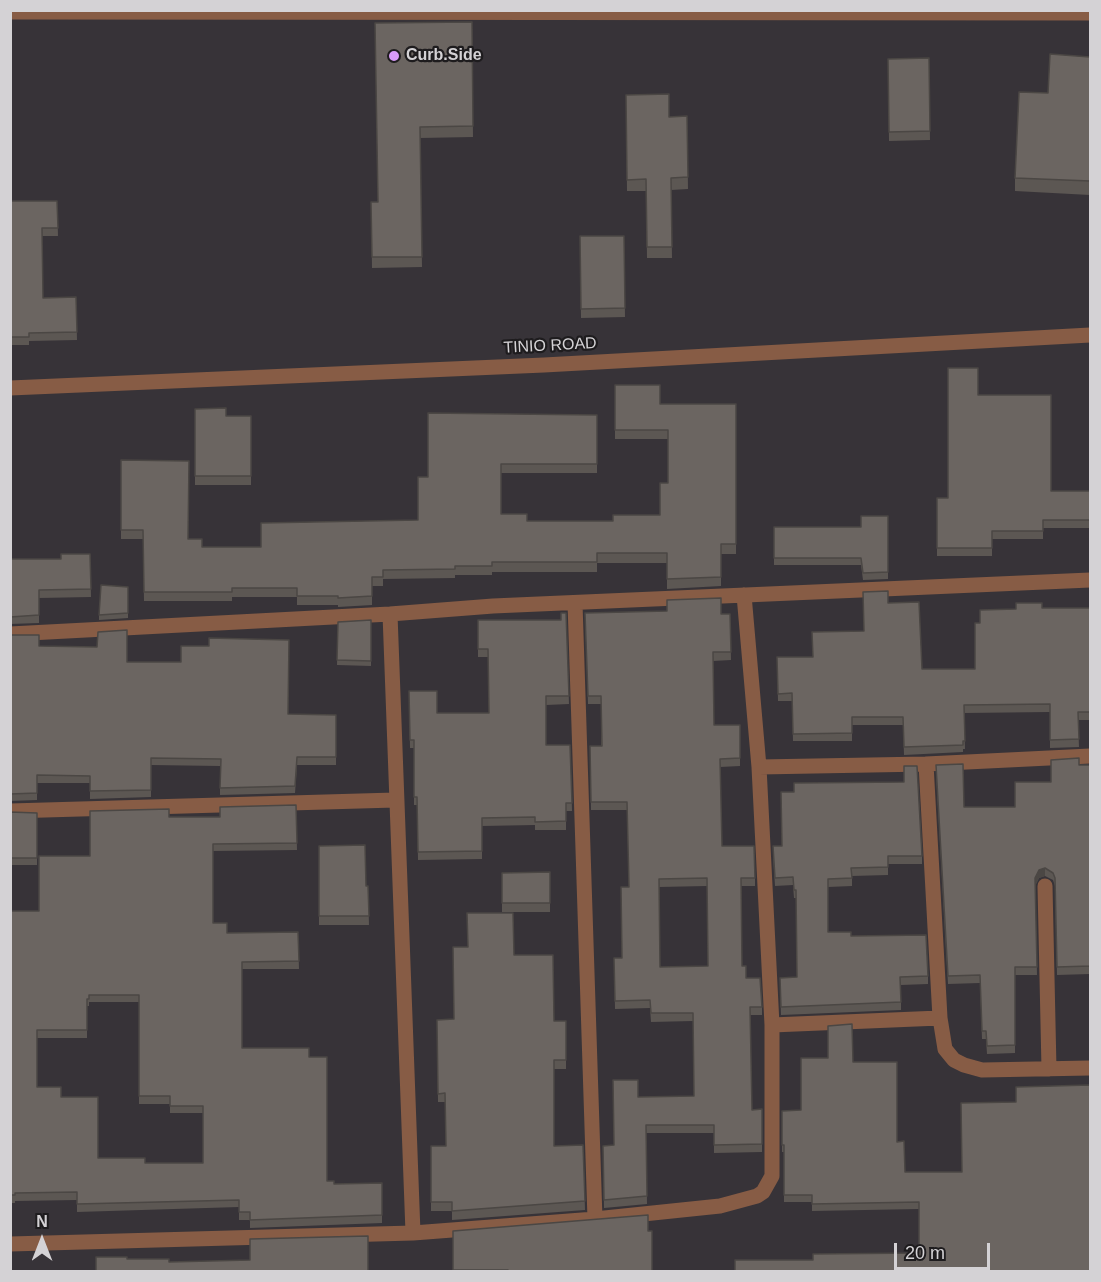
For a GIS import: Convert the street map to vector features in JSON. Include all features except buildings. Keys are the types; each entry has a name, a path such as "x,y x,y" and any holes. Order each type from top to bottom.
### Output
{"street":[{"path":"10,12 1090,13"},
{"name":"TINIO ROAD","path":"10,388 532,365 1090,335"},
{"path":"10,634 390,614 493,606 1090,580"},
{"path":"10,1244 413,1233 595,1219 720,1206 757,1196 763,1192 772,1176 771,1025 759,768 744,595"},
{"path":"574,603 595,1219"},
{"path":"390,614 395,800 413,1233"},
{"path":"759,768 926,764 1090,756"},
{"path":"926,764 940,1018 945,1050 954,1060 982,1070 1090,1068"},
{"path":"10,811 395,800"},
{"path":"1045,886 1049,1068"},
{"path":"771,1025 940,1018"}],"place":[{"name":"Curb.Side","path":"394,56"}]}
